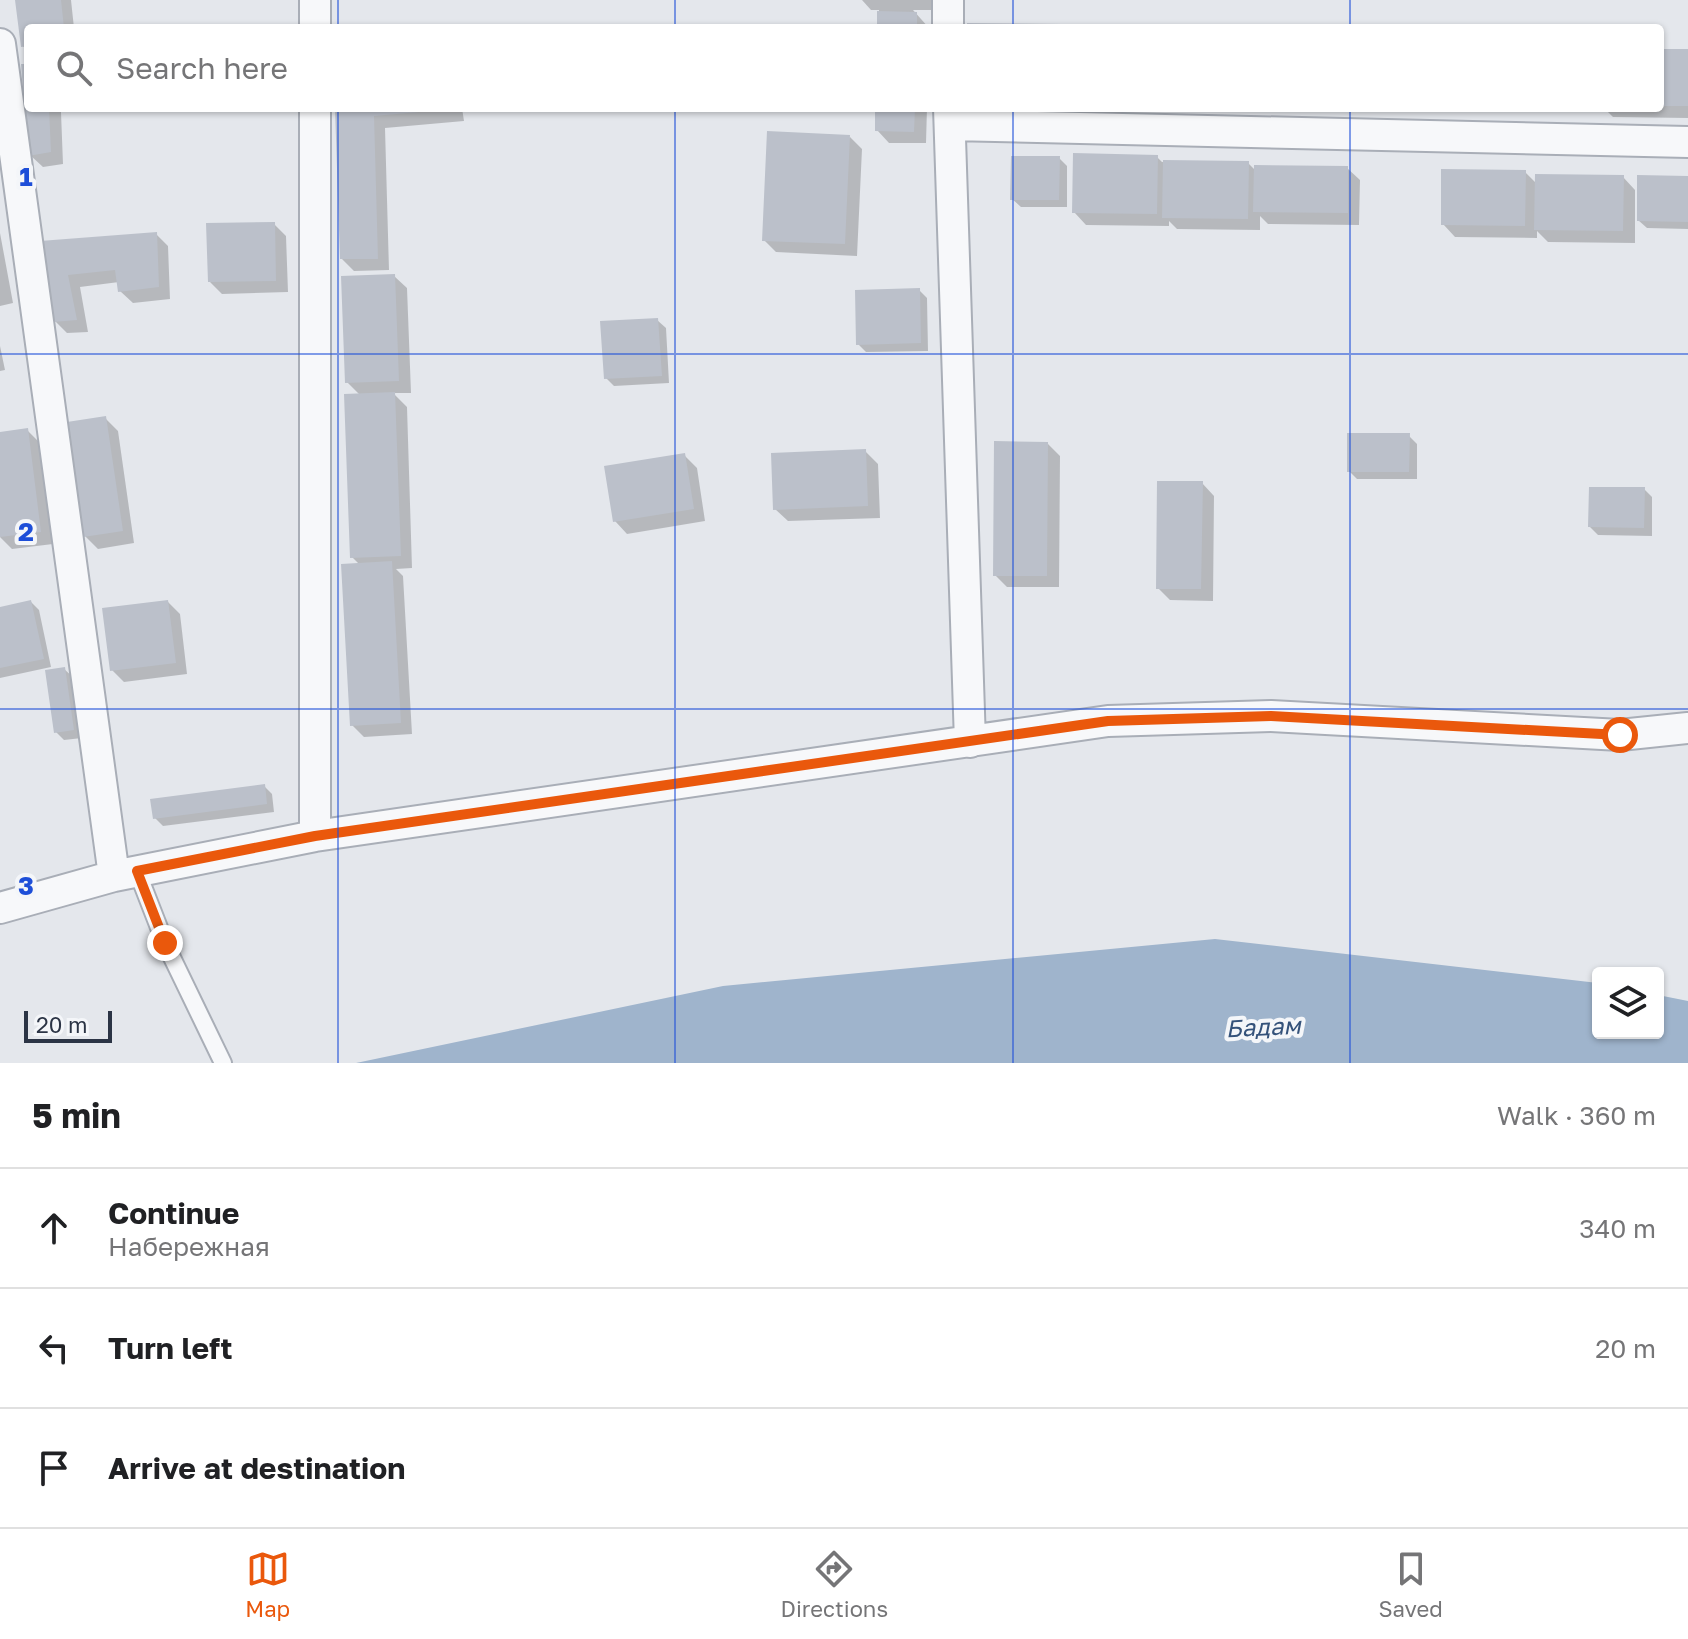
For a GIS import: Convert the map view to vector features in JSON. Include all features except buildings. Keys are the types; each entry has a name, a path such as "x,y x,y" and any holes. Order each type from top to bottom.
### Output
{"street":[{"path":"315,0 315,24"},
{"path":"948,0 948,24"},
{"path":"0,44 126,874"},
{"path":"315,112 315,836"},
{"path":"970,742 950,116 1688,142"},
{"path":"0,908 126,874 315,836 1108,721 1271,716 1620,735 1688,728"}],"lane":[{"path":"126,874 165,943 223,1063"}],"water":[{"name":"Бадам","path":"1215,939 1592,982 1592,1039 1664,1039 1664,996 1688,1001 1688,1063 356,1063 723,986"}],"route":[{"path":"165,943 137,871 315,836 1108,721 1271,716 1620,735"}]}
